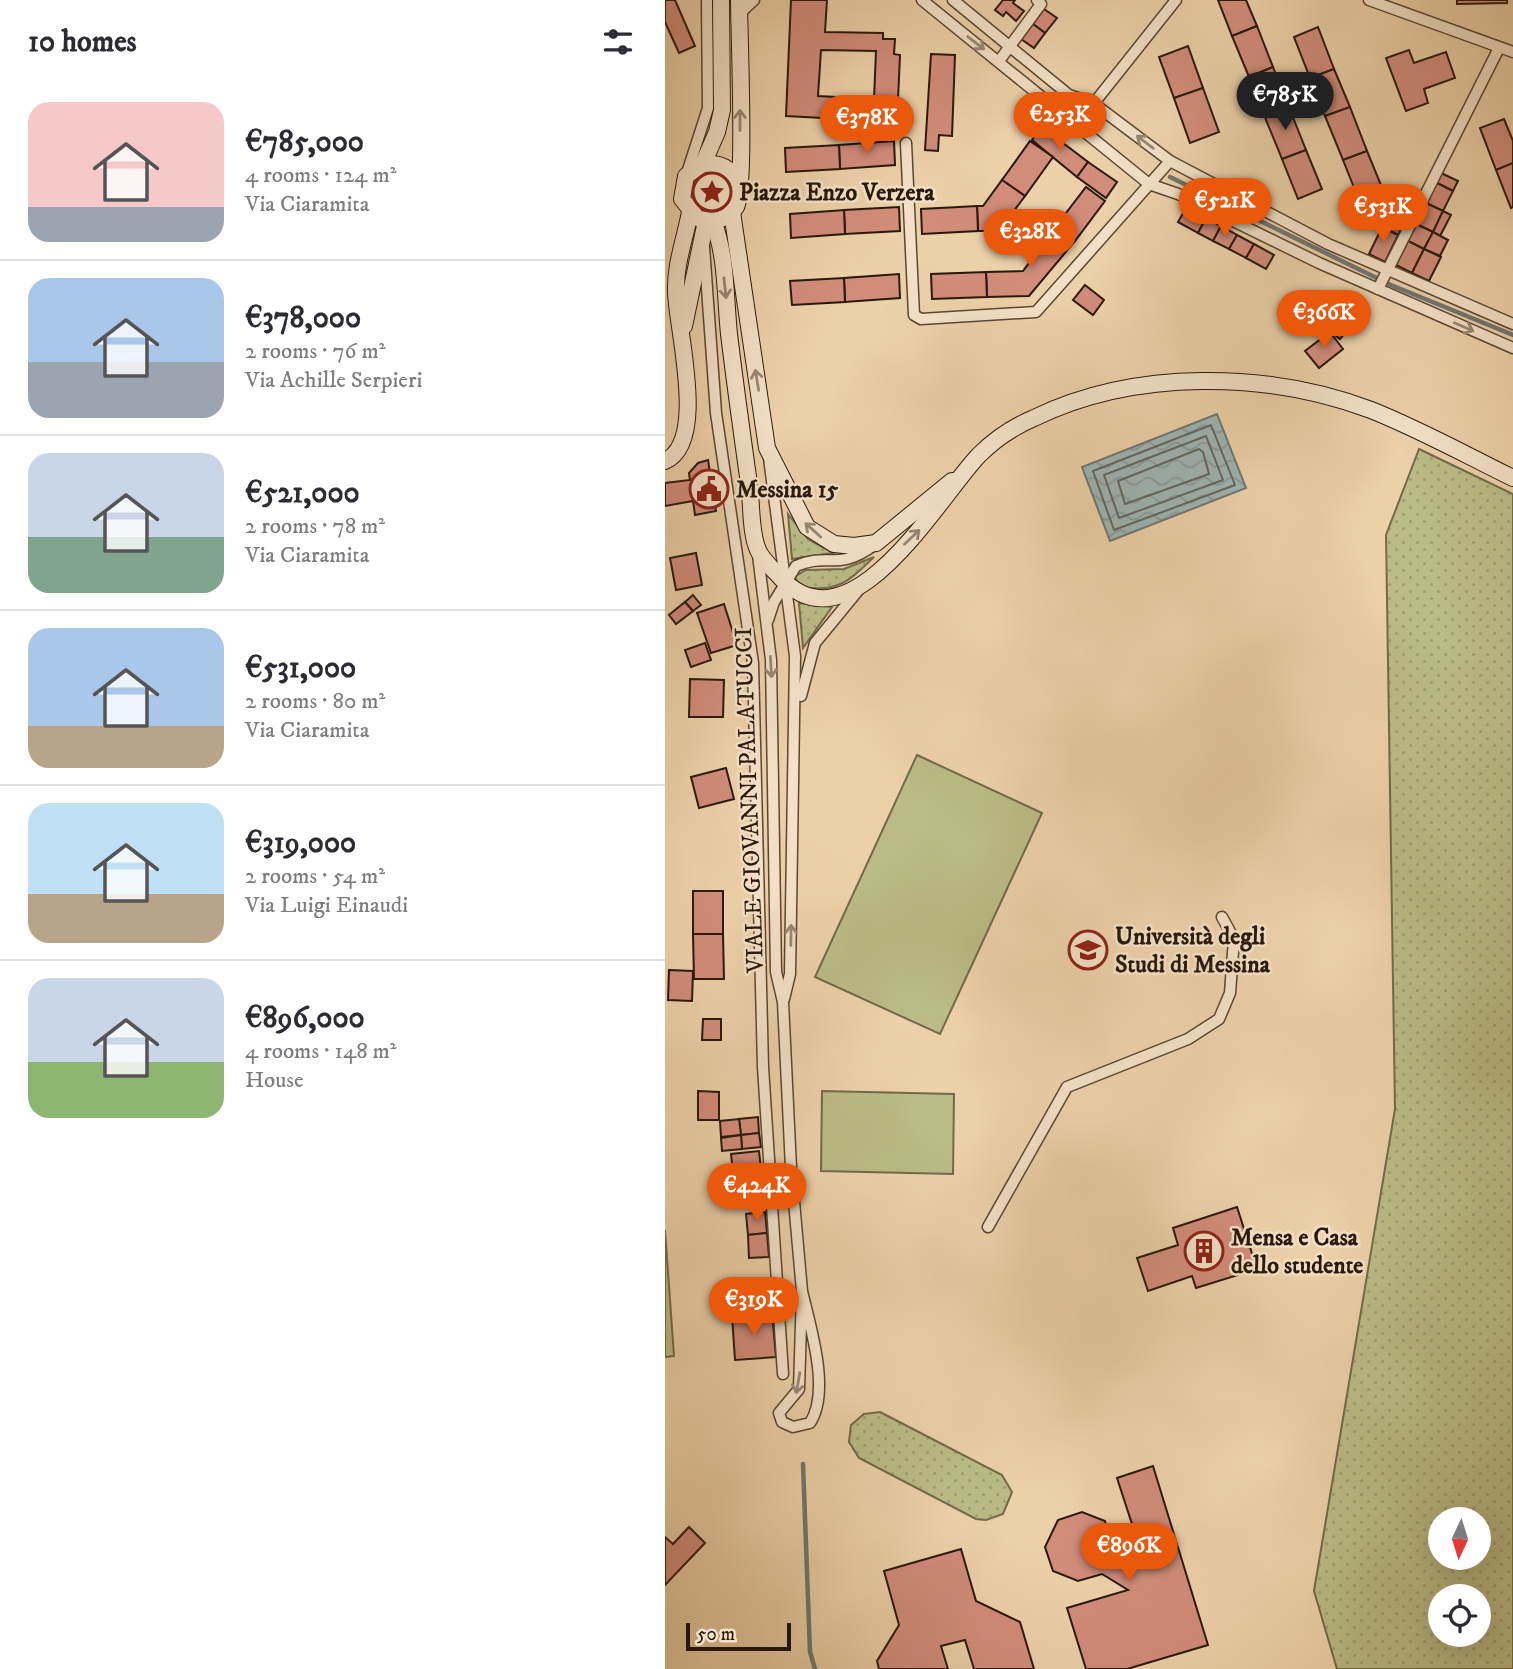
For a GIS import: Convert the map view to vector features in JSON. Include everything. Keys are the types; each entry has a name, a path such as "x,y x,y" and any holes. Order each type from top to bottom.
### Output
{"main road":[{"path":"683,331 702,226 682,199 686,176 703,164 717,132 722,110 721,0"},
{"path":"665,461 682,448 686,428 683,331 676,281 681,245 702,226 732,212 740,197 739,7"},
{"path":"703,164 723,166 737,179 740,188"},
{"name":"VIALE GIOVANNI PALATUCCI","path":"732,212 767,447"},
{"name":"VIALE GIOVANNI PALATUCCI","path":"702,226 722,247 729,334 758,551"},
{"path":"767,447 807,527 834,544 854,546 876,543 968,468 993,443 1035,417 1093,397 1141,387 1185,382 1242,383 1309,393 1368,409 1513,478"},
{"path":"758,551 785,582 802,596 818,599 842,595 863,585 925,524 968,468"}],"street":[{"path":"686,176 708,108 707,0"},
{"path":"739,7 754,0"},
{"path":"922,0 1059,108 1075,127 1149,184 1178,194 1319,264 1513,348"},
{"path":"953,0 1069,95 1093,103 1170,161 1328,244 1513,324"},
{"path":"999,61 1041,4 1037,0"},
{"path":"1075,127 1176,0"},
{"path":"1369,0 1513,52"},
{"path":"1378,289 1499,48"},
{"path":"906,143 914,315 921,319 1034,313 1170,161"},
{"path":"702,226 709,285 707,295 716,413 753,663 763,1067 783,1374"},
{"path":"694,275 707,295"},
{"path":"1426,309 1433,288"},
{"name":"VIALE GIOVANNI PALATUCCI","path":"767,447 795,656 790,974 783,1002"},
{"path":"767,624 785,582 796,566 810,561 849,560 876,543"},
{"name":"VIALE GIOVANNI PALATUCCI","path":"758,551 772,672 776,972 783,1002 790,1155 802,1291"},
{"path":"796,716 815,643 863,585"},
{"path":"988,1227 1067,1087 1188,1040 1219,1020 1230,993 1234,939 1222,917"},
{"path":"802,1291 815,1351 818,1402 810,1423 793,1427 782,1422 779,1413 799,1389 802,1291"}],"green space":[{"path":"710,175 722,180 727,192 722,204 710,209 698,204 693,192 698,180"},
{"path":"1419,449 1513,494 1513,1669 1337,1669 1314,1591 1395,1109 1386,535"},
{"path":"788,514 808,539 833,553 792,559"},
{"path":"874,557 850,579 834,586 802,587 794,577 806,570 844,569"},
{"path":"799,603 832,607 803,648"},
{"path":"917,755 1042,813 940,1034 815,977"},
{"path":"822,1091 954,1094 953,1174 821,1171"},
{"path":"665,1230 674,1356 665,1357"},
{"path":"880,1412 1002,1475 1012,1492 1003,1514 986,1520 976,1519 859,1458 849,1442 851,1425 864,1414"}],"water":[{"path":"1217,414 1246,488 1110,541 1082,467"}],"building":[{"path":"665,0 675,0 695,46 679,53 665,22"},
{"path":"791,0 827,0 825,32 883,33 883,39 895,39 894,54 900,55 898,100 892,100 891,115 879,114 878,121 786,116","holes":["821,50 876,51 874,99 818,96"]},
{"path":"1003,0 1015,0 1013,3 1024,11 1016,21 1006,12 1003,16 995,10"},
{"path":"1218,0 1246,0 1257,26 1232,36"},
{"path":"1457,0 1507,0 1507,3 1457,4"},
{"path":"1044,9 1057,18 1045,33 1033,24"},
{"path":"1033,24 1045,33 1034,48 1021,39"},
{"path":"1257,26 1273,67 1249,77 1232,36"},
{"path":"1318,27 1334,69 1310,78 1294,37"},
{"path":"1188,46 1203,88 1174,98 1159,57"},
{"path":"1409,50 1414,63 1446,52 1455,78 1424,89 1428,103 1406,111 1386,58"},
{"path":"931,54 955,55 952,136 939,135 938,151 925,150"},
{"path":"1273,67 1288,105 1264,115 1249,77"},
{"path":"1334,69 1350,107 1325,116 1310,78"},
{"path":"1203,88 1219,132 1190,143 1174,98"},
{"path":"1288,105 1306,150 1282,159 1264,115"},
{"path":"1350,107 1367,151 1343,160 1325,116"},
{"path":"1504,119 1513,141 1513,163 1496,170 1480,128"},
{"path":"1042,127 1088,162 1077,177 1032,140"},
{"path":"894,141 895,165 840,169 839,145"},
{"path":"1030,141 1053,157 1025,196 1002,180"},
{"path":"839,145 840,169 786,172 785,148"},
{"path":"1306,150 1322,189 1298,199 1282,159"},
{"path":"1367,151 1383,190 1359,200 1343,160"},
{"path":"1088,162 1117,182 1106,198 1077,177"},
{"path":"1513,163 1513,207 1511,208 1496,170"},
{"path":"1441,173 1458,181 1453,191 1437,183"},
{"path":"1002,180 1025,196 999,231 978,231 977,206 983,206"},
{"path":"1437,183 1453,191 1443,211 1426,203"},
{"path":"1086,187 1105,201 1075,241 1056,226"},
{"path":"1426,203 1443,211 1433,232 1416,224"},
{"path":"977,206 978,231 922,234 921,209"},
{"path":"899,207 900,231 845,234 844,210"},
{"path":"1186,208 1206,218 1198,233 1178,222"},
{"path":"844,210 845,234 791,238 790,214"},
{"path":"1443,211 1451,215 1440,236 1433,232"},
{"path":"1389,212 1406,219 1398,235 1382,227"},
{"path":"1206,218 1221,226 1213,241 1198,233"},
{"path":"1416,224 1433,232 1424,249 1408,241"},
{"path":"1056,226 1075,241 1029,296 987,297 986,272 1023,271"},
{"path":"1221,226 1237,235 1229,249 1213,241"},
{"path":"1382,227 1398,235 1385,262 1369,254"},
{"path":"1433,232 1448,240 1440,256 1424,249"},
{"path":"1237,235 1254,244 1246,258 1229,249"},
{"path":"1408,241 1424,249 1412,273 1396,265"},
{"path":"1254,244 1274,255 1266,269 1246,258"},
{"path":"1424,249 1441,257 1429,281 1412,273"},
{"path":"986,272 987,297 932,299 931,274"},
{"path":"899,274 900,298 845,302 844,278"},
{"path":"844,278 845,302 792,305 790,281"},
{"path":"1085,285 1104,300 1093,315 1073,300"},
{"path":"1329,313 1348,329 1340,339 1320,323"},
{"path":"1330,332 1343,349 1319,368 1305,351"},
{"path":"708,460 716,511 695,515 693,501 665,506 665,483 690,480 689,473 698,463"},
{"path":"696,553 702,585 676,590 670,558"},
{"path":"693,595 701,605 693,611 685,602"},
{"path":"685,602 693,611 676,624 669,615"},
{"path":"724,604 737,645 711,653 697,613"},
{"path":"705,643 711,660 691,667 685,650"},
{"path":"690,679 724,680 723,717 689,717"},
{"path":"726,768 734,799 699,808 691,777"},
{"path":"693,891 723,891 723,934 693,934"},
{"path":"693,934 723,934 724,979 694,979"},
{"path":"669,970 693,971 692,1001 668,1000"},
{"path":"703,1019 721,1019 721,1040 702,1040"},
{"path":"698,1091 719,1092 719,1120 698,1120"},
{"path":"758,1117 759,1133 741,1135 739,1119"},
{"path":"739,1119 741,1135 721,1137 720,1121"},
{"path":"759,1133 761,1147 742,1149 741,1135"},
{"path":"741,1135 742,1149 722,1151 721,1138"},
{"path":"759,1151 761,1169 733,1172 731,1154"},
{"path":"762,1170 764,1182 745,1184 743,1172"},
{"name":"Mensa e Casa dello studente","path":"1237,1207 1257,1269 1196,1288 1192,1276 1148,1291 1137,1258 1178,1245 1173,1228"},
{"path":"765,1212 767,1233 748,1235 746,1214"},
{"path":"767,1233 769,1257 749,1258 748,1235"},
{"path":"772,1313 776,1357 735,1360 732,1316"},
{"path":"1153,1466 1208,1645 1127,1669 1086,1669 1067,1608 1128,1590 1102,1574 1078,1581 1053,1571 1045,1547 1058,1520 1082,1512 1105,1521 1113,1549 1146,1567 1117,1478"},
{"path":"689,1527 705,1543 665,1585 665,1537 673,1544"},
{"path":"961,1549 976,1601 1020,1622 1034,1669 974,1669 965,1640 941,1646 948,1669 879,1669 877,1661 899,1625 884,1571"}],"waterway":[{"path":"1170,177 1391,285 1513,335"},
{"path":"803,1464 810,1652 815,1669"}],"place":[{"name":"Piazza Enzo Verzera","path":"712,192"},
{"name":"Messina 15","path":"709,489"},
{"name":"Università degli Studi di Messina","path":"1088,950"},
{"name":"Mensa e Casa dello studente","path":"1204,1251"}]}
